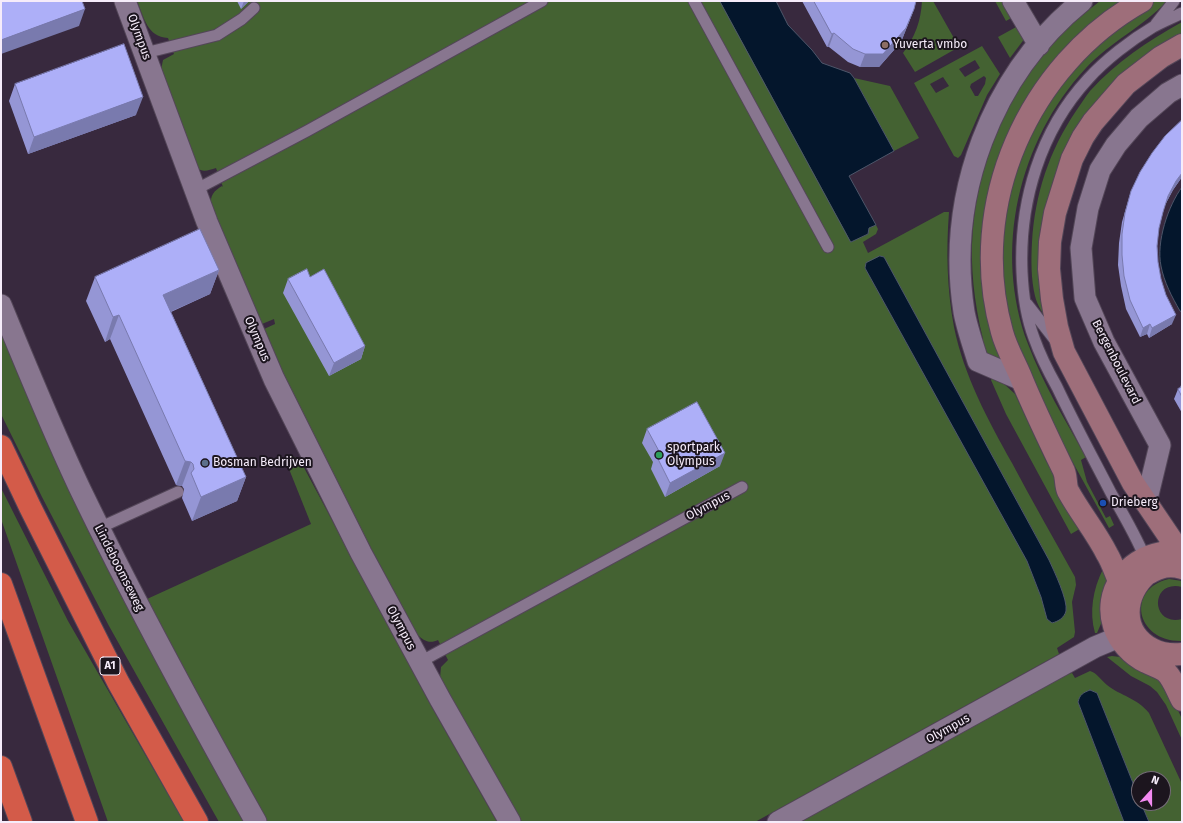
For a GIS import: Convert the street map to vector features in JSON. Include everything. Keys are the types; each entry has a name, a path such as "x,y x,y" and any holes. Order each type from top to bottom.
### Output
{"highway":[{"name":"A1","path":"1,446 118,682 197,822"},
{"path":"1,584 86,822"},
{"path":"1,767 21,822"}],"main road":[{"path":"1135,574 1079,484 1065,472 1022,380 1002,333 996,304 992,247 1000,190 1008,162 1019,135 1032,110 1059,70 1093,35 1112,20 1142,1"},
{"path":"1181,557 1133,483 1064,352 1057,327 1049,269 1055,213 1072,159 1093,122 1126,84 1161,57 1182,44"},
{"path":"1181,557 1155,554 1114,592 1112,615 1127,635 1135,655 1166,672 1182,700"},
{"path":"1127,635 1142,642 1151,649 1180,659"}],"street":[{"name":"Olympus","path":"125,1 207,222 274,379 360,553 510,822"},
{"path":"1014,1 1039,45"},
{"path":"1022,380 978,361 964,313 960,251 969,183 982,138 1002,96 1024,62 1061,20 1082,1"},
{"name":"Bergenboulevard","path":"1146,503 1160,445 1104,342 1086,298 1082,248 1088,208 1100,170 1116,145 1138,118 1168,93 1182,84"},
{"name":"Lindeboomseweg","path":"1,305 80,490 138,605 256,822"},
{"name":"Olympus","path":"778,822 1095,647 1127,635"}],"lane":[{"path":"195,190 307,131 542,1"},
{"path":"694,1 828,247"},
{"path":"1153,27 1174,1"},
{"path":"145,53 217,35 242,19 254,8"},
{"path":"1135,574 1133,532 1072,419 1033,337 1024,301 1021,249 1024,222 1037,164 1049,137 1064,111 1088,79 1107,61 1153,27 1182,13"},
{"path":"1024,301 1064,352"},
{"name":"Olympus","path":"420,662 742,487"},
{"path":"99,528 178,492"}],"green space":[{"name":"sportpark Olympus","path":"137,1 732,1 860,237 868,234 869,228 876,225 878,229 876,234 863,242 868,253 944,212 949,212 947,256 952,313 958,345 970,380 994,430 1075,577 1076,585 1072,602 1075,632 1074,637 1057,648 1059,654 755,822 522,822 440,678 441,667 448,660 438,640 432,642 427,641 417,634 352,513 294,399 264,329 275,324 274,319 262,324 211,205 213,194 219,188 222,186 223,187 216,168 204,171 197,168 161,70 163,60 174,54 168,38 161,37 151,30 144,19","holes":["881,256 884,258 1040,543 1057,577 1065,602 1041,597 1027,561"]},
{"path":"922,1 933,1 959,47 915,72 903,53 917,28"},
{"path":"995,1 1004,1 1013,17 1006,21"},
{"path":"1100,1 1130,1 1089,31 994,188 1006,362 987,357 977,341 983,339 977,311 972,258 976,207 981,181 989,155 1005,115 1025,80 1041,58 1064,32"},
{"path":"1154,1 1167,1 1148,19 1105,50 1086,68 1063,97 1043,129 1029,163 1018,198 1013,235 1013,272 1018,308 1028,344 1047,388 1086,457 1081,460 1087,482 1106,518 1110,516 1114,525 1109,528 1015,354 999,276 1006,191 1050,92 1135,11"},
{"path":"1182,22 1182,39 1065,161 1047,321 1035,296 1031,256 1036,207 1051,157 1066,126 1088,93 1100,80 1133,53"},
{"path":"1018,26 1025,38 1010,58 998,37"},
{"path":"982,46 1000,74 987,95 961,155 958,158 954,156 914,83","holes":["975,60 980,68 965,77 959,69","984,76 986,78 985,84 978,96 975,96 970,87 971,84","943,77 949,86 936,93 930,84"]},
{"path":"854,78 890,86 919,138 894,151"},
{"path":"1,328 246,822 219,822 109,626 42,497 1,414"},
{"path":"992,378 1003,383 1015,394 1046,461 1083,527 1071,534 1006,414 991,380"},
{"path":"291,456 297,458 301,462 430,704 497,822 266,822 147,599 311,524 285,459"},
{"path":"1,488 68,621 184,822 108,822 1,519"},
{"path":"1103,569 1107,577 1107,586 1103,619 1097,633 1095,633 1092,617 1094,593"},
{"path":"1169,579 1182,581 1182,587 1172,586 1164,590 1158,603 1164,616 1172,620 1182,619 1182,641 1166,639 1154,633 1146,624 1142,614 1142,603 1146,593 1155,585"},
{"path":"1107,657 1120,657 1152,673 1169,691 1182,719 1182,740 1166,705 1157,692 1150,686 1131,676"},
{"path":"1090,671 1097,675 1112,689 1134,700 1149,713 1182,784 1182,822 1149,822 1144,811 1171,811 1171,771 1131,771 1131,778 1097,693 1093,691 1078,702 1124,822 798,822 1066,675 1072,673 1075,678"}],"water":[{"path":"720,1 776,1 788,25 812,50 822,63 850,73 854,78 894,151 849,176 876,225 869,228 868,234 851,242"},
{"path":"1182,187 1182,312 1171,295 1162,272 1160,246 1164,225 1168,214"},
{"path":"880,256 884,257 1049,560 1060,586 1066,606 1064,616 1057,621 1052,623 1047,619 1041,597 1027,561 865,268 866,263"},
{"path":"1090,690 1097,693 1131,778 1131,811 1144,811 1149,822 1124,822 1078,702 1082,694"}],"building":[{"path":"1,1 82,1 85,9 1,40"},
{"path":"814,1 916,1 906,28 883,54 865,54 853,49 834,33 832,34"},
{"path":"124,44 143,97 34,137 15,84"},
{"path":"1182,120 1182,173 1168,196 1159,228 1157,246 1161,279 1166,295 1176,315 1152,328 1150,324 1143,328 1130,300 1124,276 1122,234 1125,213 1131,191 1140,172 1165,136"},
{"path":"200,229 219,270 163,295 246,477 201,497 191,473 194,469 193,464 185,461 119,315 113,317 95,277"},
{"path":"307,269 310,277 324,269 365,346 334,363 288,279"},
{"path":"1182,387 1182,397 1178,389"},
{"path":"697,402 725,453 670,483 656,455 660,453 647,429"}],"place":[{"name":"Yuverta vmbo","path":"885,45"},
{"name":"sportpark Olympus","path":"659,455"},
{"name":"Bosman Bedrijven","path":"205,463"},
{"name":"Drieberg","path":"1103,503"}]}
